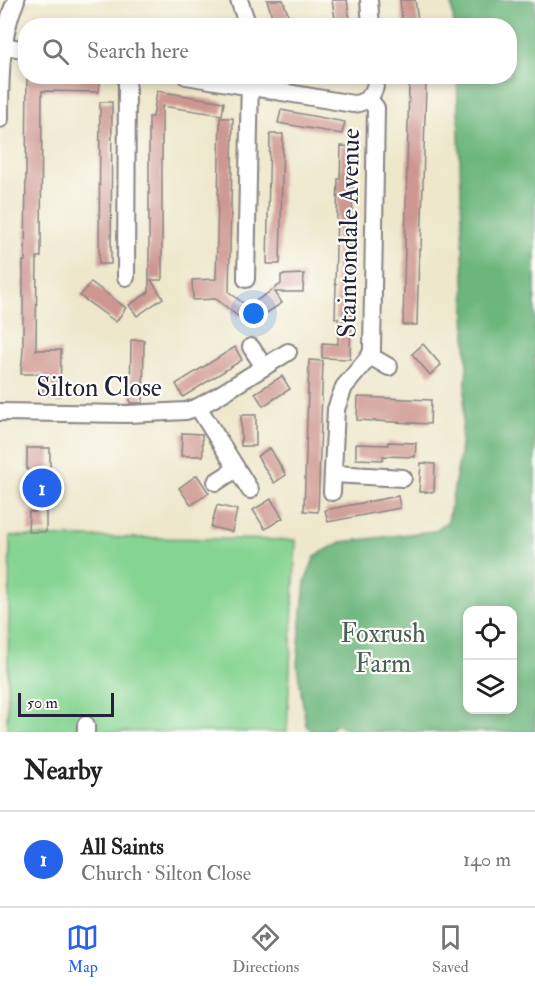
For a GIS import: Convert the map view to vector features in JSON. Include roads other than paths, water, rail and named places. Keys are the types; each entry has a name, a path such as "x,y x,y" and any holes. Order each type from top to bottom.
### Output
{"street":[{"path":"0,120 2,46 8,19 16,0"},
{"path":"239,0 245,18"},
{"path":"369,0 370,18"},
{"path":"2,46 18,49"},
{"path":"126,277 127,84"},
{"path":"246,279 250,84"},
{"path":"259,84 353,104 369,99"},
{"name":"Staintondale Avenue","path":"332,492 336,409 344,387 370,356 372,343 376,108 369,99 375,84"},
{"path":"251,347 264,367"},
{"name":"Silton Close","path":"0,412 162,414 198,407 288,352"},
{"path":"370,356 389,367"},
{"name":"Silton Close","path":"198,407 250,490"},
{"path":"216,482 237,469"},
{"path":"333,474 403,478"}],"place":[{"name":"All Saints","path":"42,488"}],"park label":[{"name":"Foxrush Farm","path":"383,648"}]}
